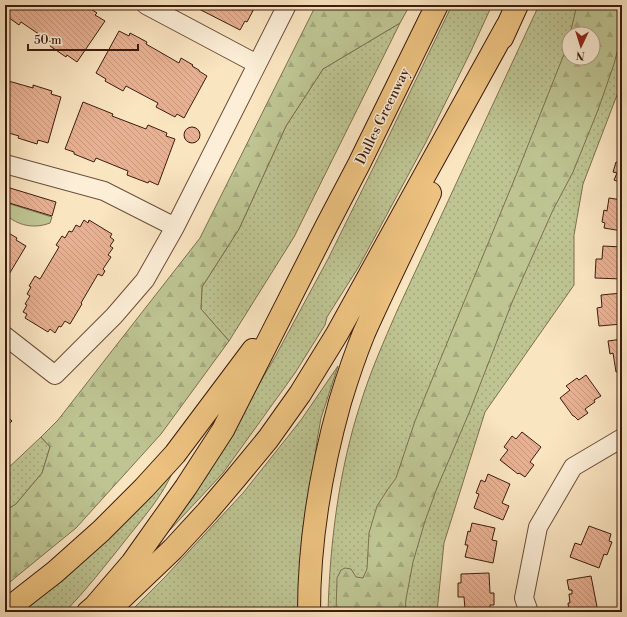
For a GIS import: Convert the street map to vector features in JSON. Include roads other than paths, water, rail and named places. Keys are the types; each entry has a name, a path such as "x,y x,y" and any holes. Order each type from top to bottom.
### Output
{"highway":[{"name":"Dulles Greenway","path":"326,227 438,5"},
{"path":"309,612 312,548 320,488 332,432 346,382 364,334 517,5"},
{"path":"107,612 173,549 207,512 268,439 300,394 337,334 507,26"},
{"path":"5,611 55,572 101,531 144,488 175,454 258,342 326,227"},
{"path":"88,612 132,563 223,430 326,227"}],"street":[{"path":"146,5 257,64"},
{"path":"5,336 55,375 114,316 145,280 176,227 287,5"},
{"path":"5,164 104,191 176,227"},
{"path":"529,612 524,598 538,527 573,467 622,438"}]}
